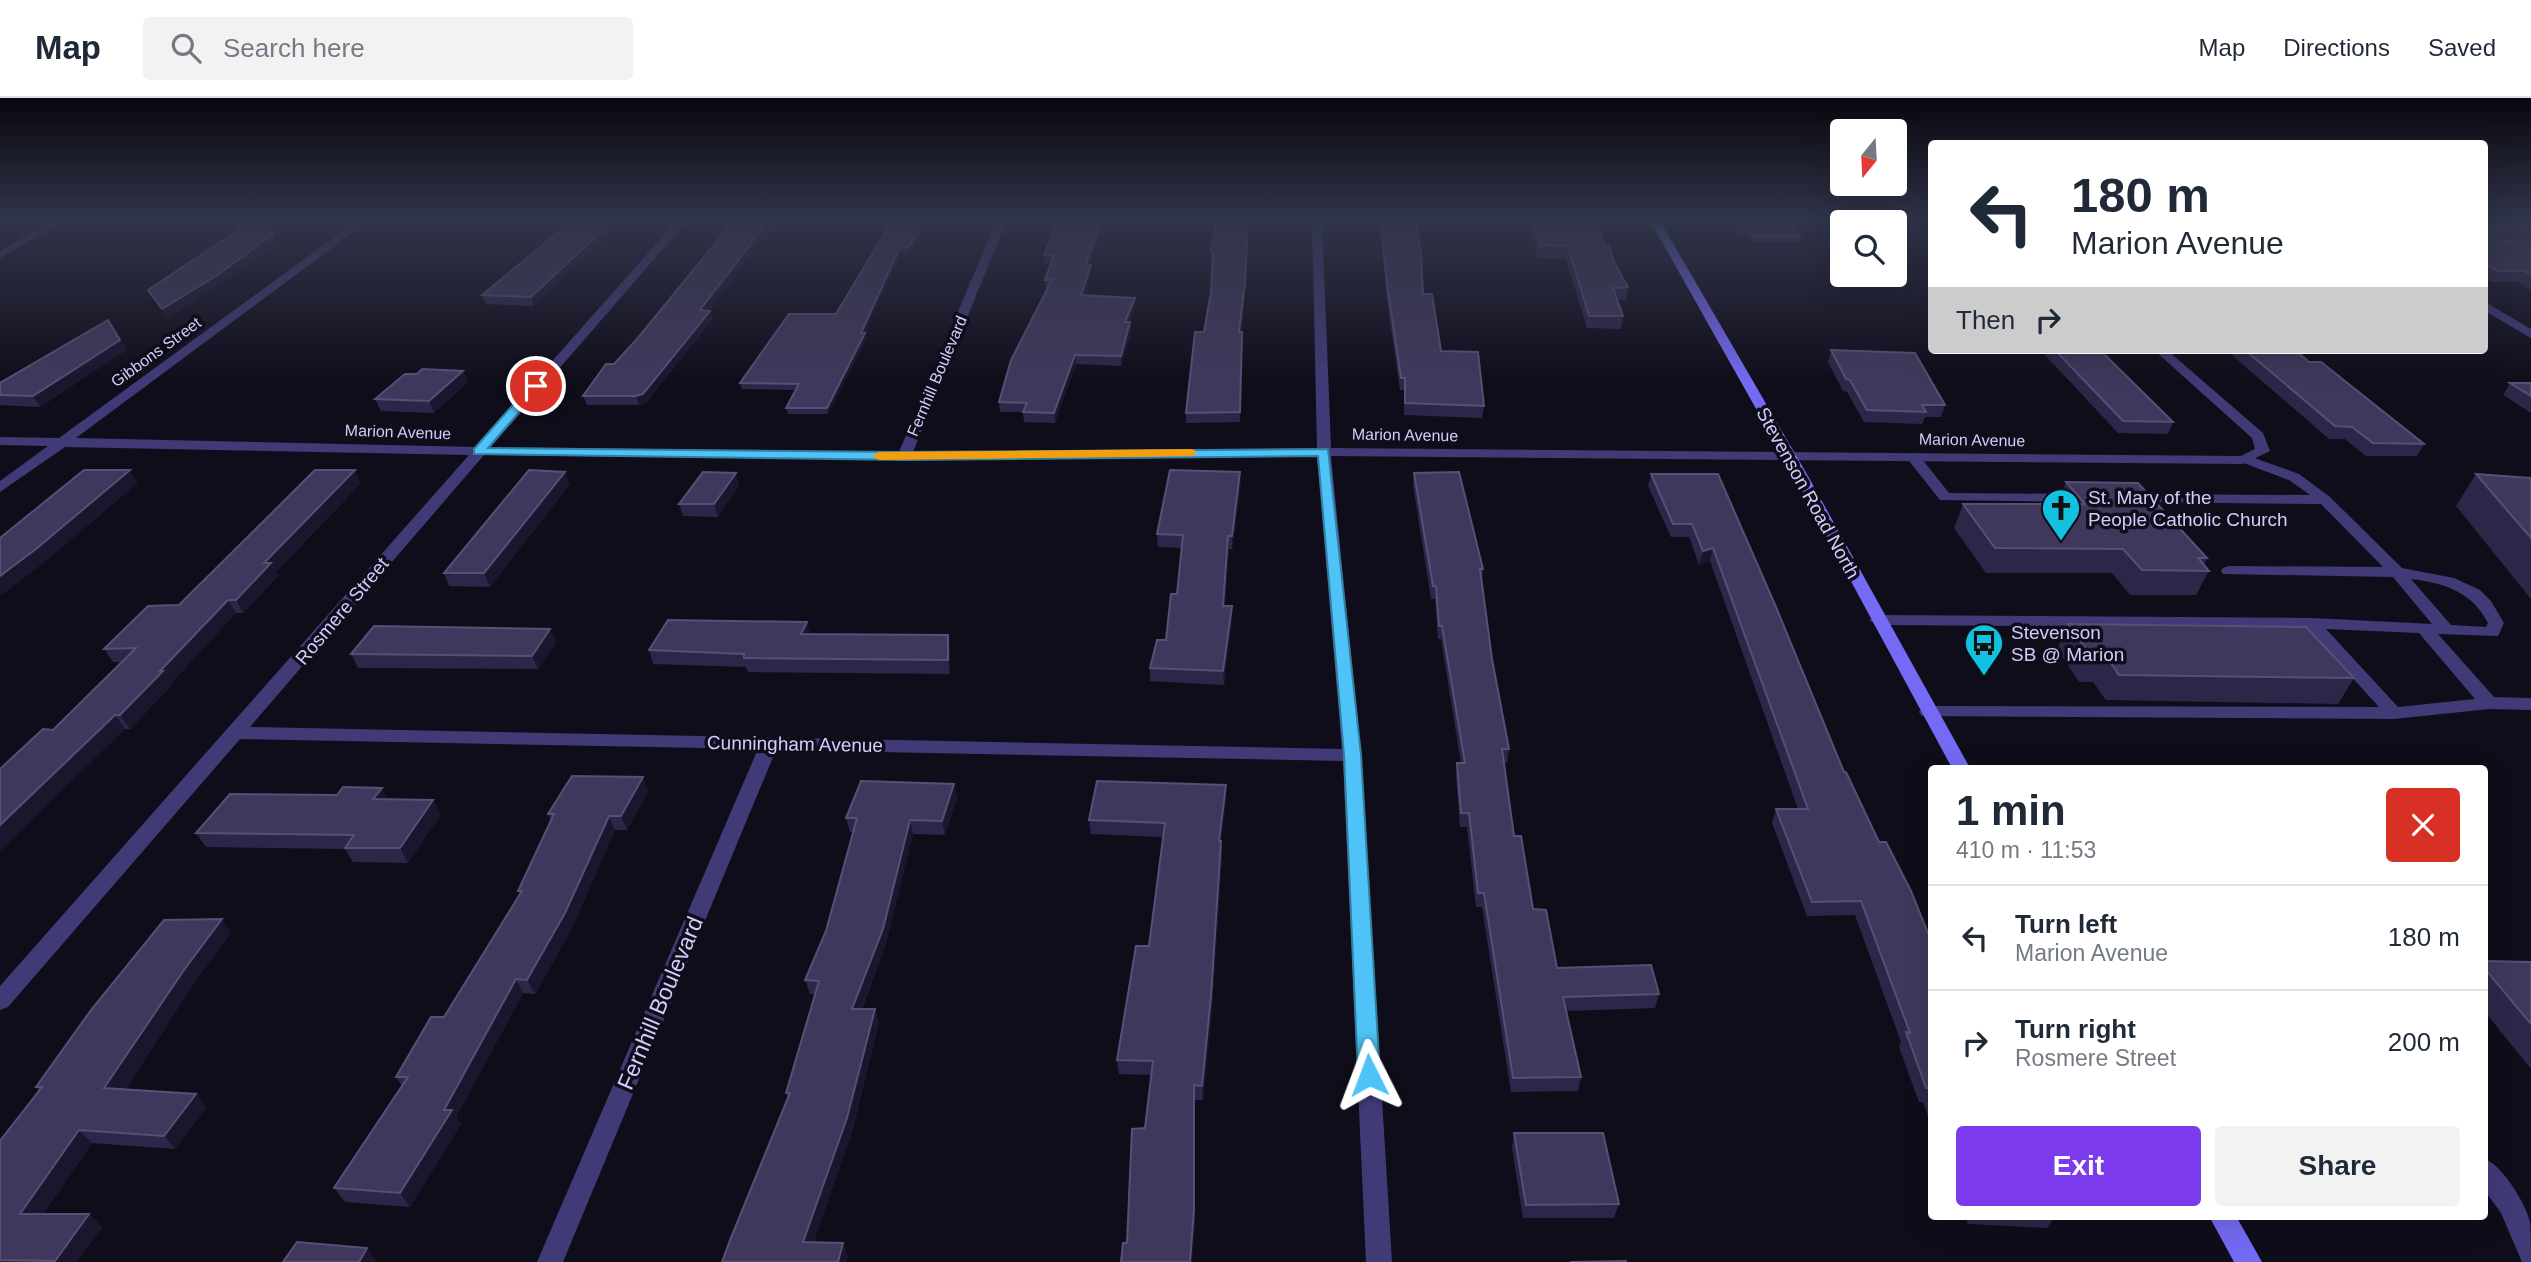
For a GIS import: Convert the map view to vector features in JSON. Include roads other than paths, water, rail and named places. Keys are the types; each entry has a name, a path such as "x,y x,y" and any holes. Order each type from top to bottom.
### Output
{"main road":[{"name":"Stevenson Road North","path":"1685,273 1959,765"},
{"path":"2224,1220 2249,1262"}],"street":[{"name":"Gibbons Street","path":"0,488 292,273"},
{"name":"Rosmere Street","path":"0,1001 238,733 478,451 636,273"},
{"name":"Fernhill Boulevard","path":"904,456 980,273"},
{"path":"1319,273 1324,452 1352,755 1379,1262"},
{"path":"2488,308 2531,334"},
{"name":"Marion Avenue","path":"0,441 904,456 1324,452 2246,459 2263,451 2258,436 2165,354"},
{"path":"1913,457 1945,497 2325,500"},
{"path":"2246,459 2294,477 2325,500 2397,572 2447,631"},
{"path":"1877,620 2312,623 2492,632 2496,624 2488,608 2469,589 2397,572 2229,571"},
{"path":"2312,623 2393,713"},
{"path":"2426,630 2489,703"},
{"path":"1928,712 2393,713 2489,703 2531,704"},
{"name":"Cunningham Avenue","path":"238,733 1352,755"},
{"name":"Fernhill Boulevard","path":"551,1262 770,743"},
{"path":"2488,1174 2510,1205 2531,1253"}],"place":[{"name":"St. Mary of the People Catholic Church","path":"2061,542"},
{"name":"Stevenson SB @ Marion","path":"1984,677"}]}
